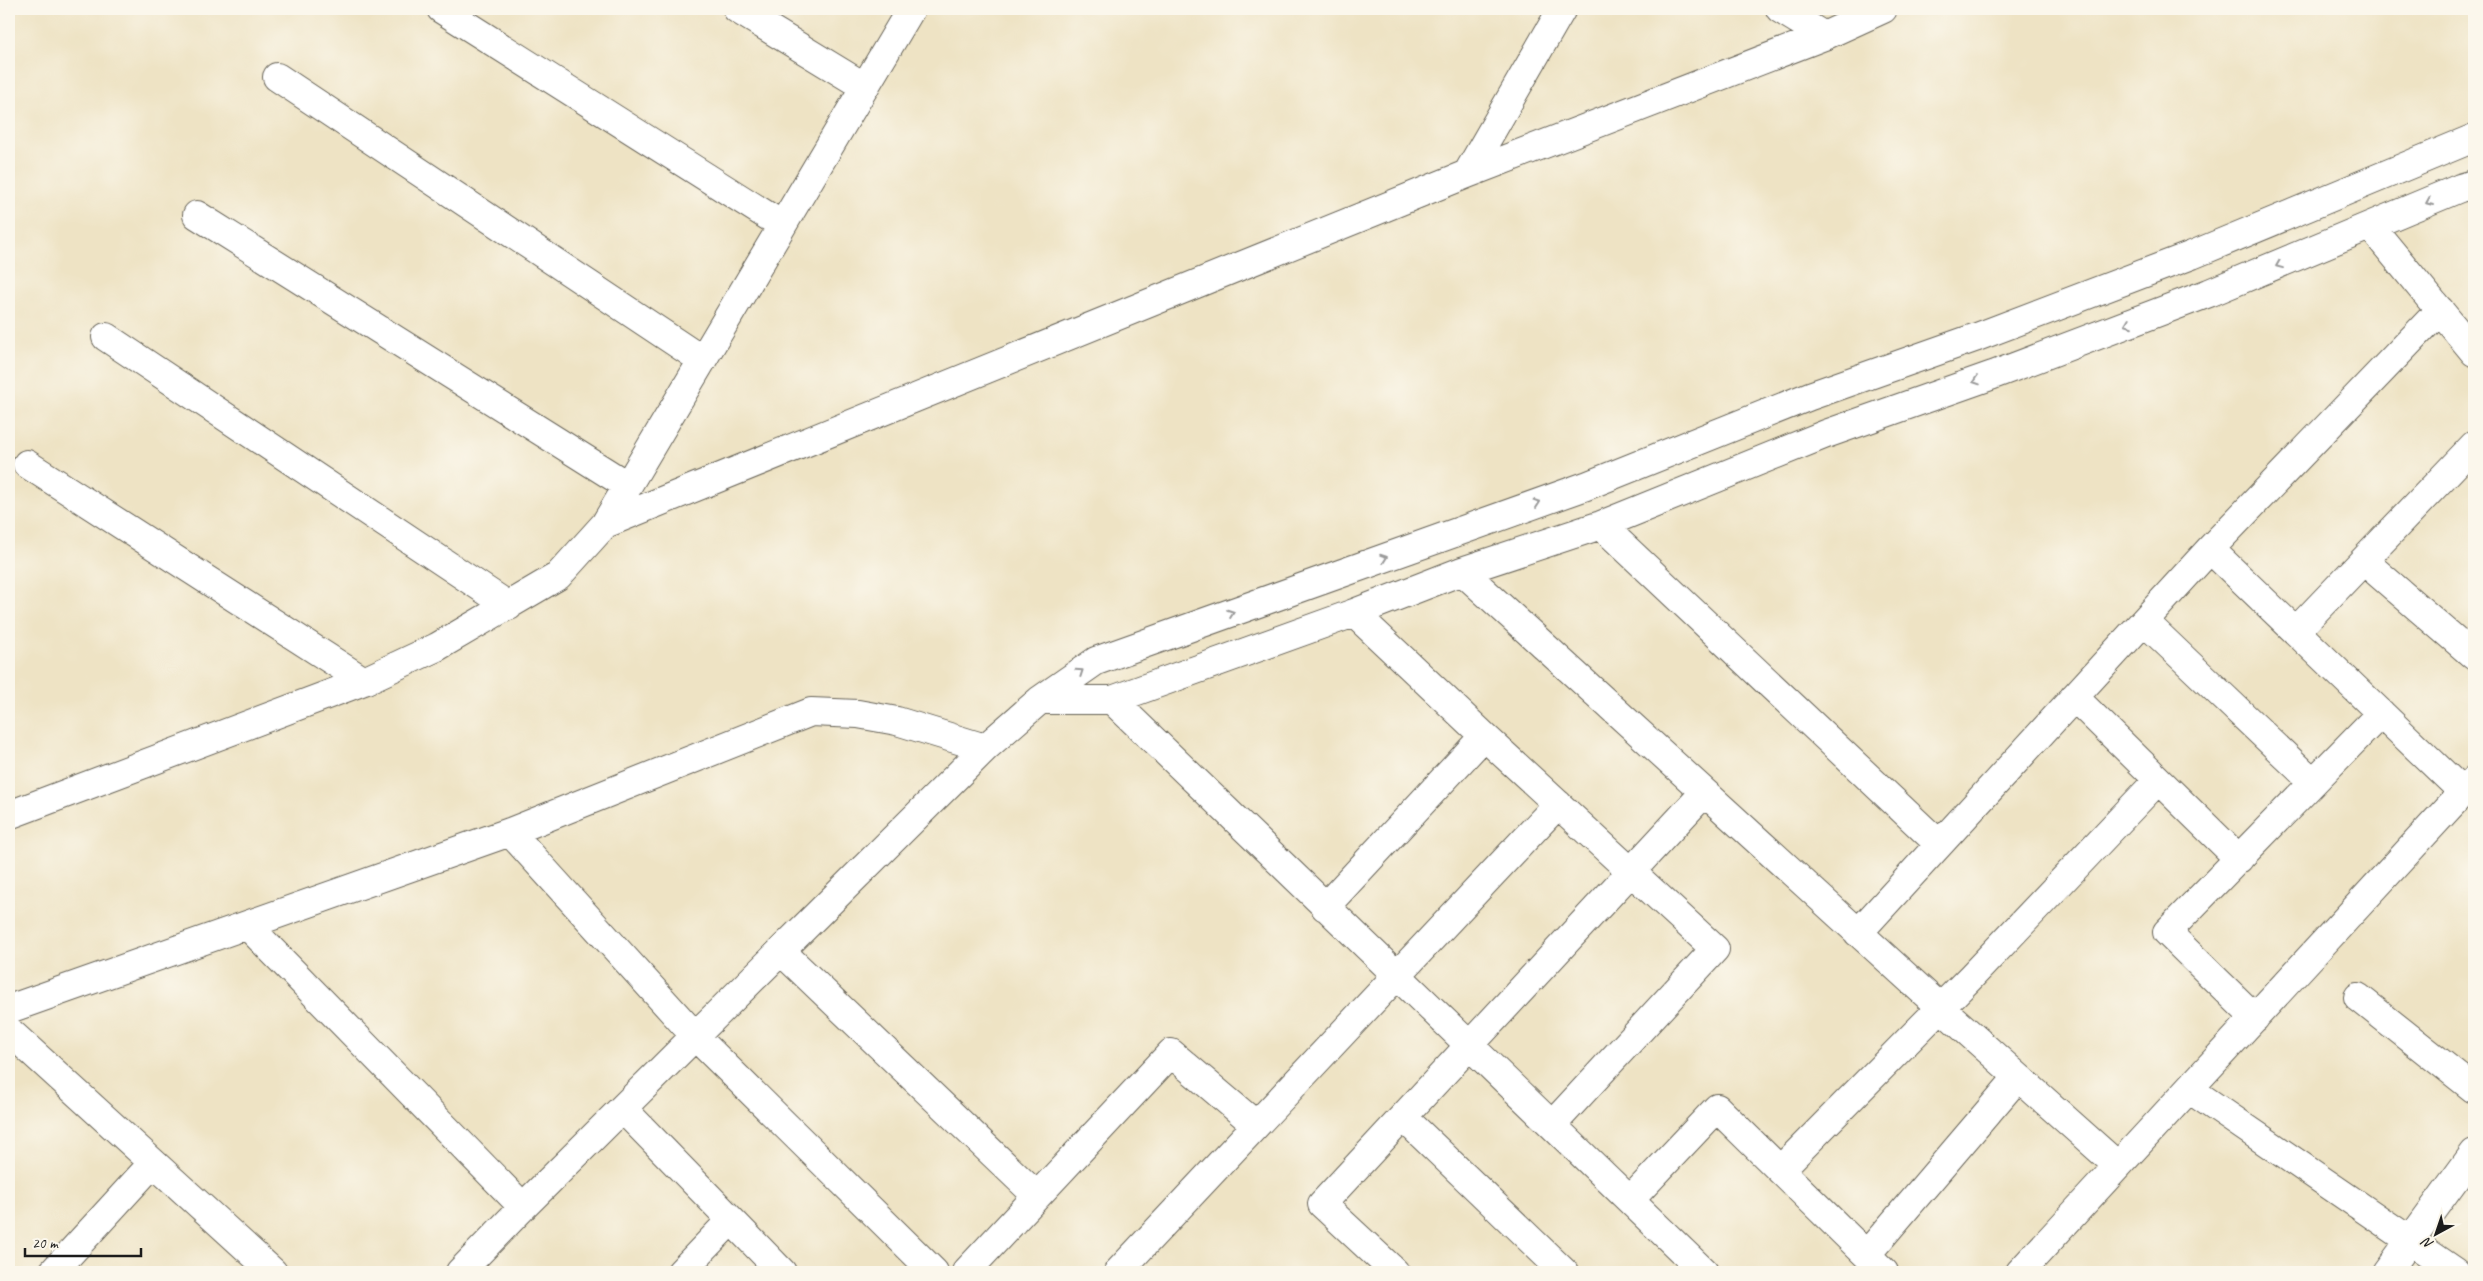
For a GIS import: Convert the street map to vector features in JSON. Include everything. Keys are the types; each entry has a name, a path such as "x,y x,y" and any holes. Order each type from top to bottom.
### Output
{"street":[{"path":"441,9 782,225"},
{"path":"737,9 864,87"},
{"path":"9,815 364,681 438,647 558,576 605,524 911,9"},
{"path":"1467,174 1562,9"},
{"path":"1780,9 1824,36"},
{"path":"605,524 1467,174 1824,36 1883,9"},
{"path":"277,77 702,360"},
{"path":"460,1272 523,1206 696,1038 985,748 1040,700 1096,662 1586,486 1810,396 1977,337 2192,255 2474,138"},
{"path":"1040,700 1112,700 1354,613 1462,571 1601,525 1826,434 1993,375 2209,293 2371,226 2470,192"},
{"path":"198,215 628,486"},
{"path":"2371,226 2474,352"},
{"path":"1858,933 2210,550 2440,310"},
{"path":"106,337 510,606"},
{"path":"2296,632 2365,562 2474,445"},
{"path":"27,464 364,681"},
{"path":"1601,525 1939,844"},
{"path":"2020,1272 2469,786 2381,713 2210,550"},
{"path":"2365,562 2474,656"},
{"path":"1462,571 2017,1078 2118,1166"},
{"path":"1354,613 1715,949 1552,1125"},
{"path":"2144,621 2313,782"},
{"path":"2074,697 2239,859"},
{"path":"1112,700 1704,1272"},
{"path":"9,1009 510,832 811,712 858,714 897,721 985,748"},
{"path":"2255,1018 2167,932 2381,713"},
{"path":"1325,906 1484,736"},
{"path":"1780,1170 1940,1008 2158,780"},
{"path":"1395,1272 1322,1204 1704,793"},
{"path":"1119,1272 1558,804"},
{"path":"510,832 696,1038 934,1272"},
{"path":"248,925 523,1206"},
{"path":"781,951 1037,1196"},
{"path":"2358,997 2474,1089"},
{"path":"9,1031 273,1272"},
{"path":"966,1272 1172,1054 1256,1126"},
{"path":"1630,1200 1717,1108 1875,1263 2017,1078"},
{"path":"2189,1089 2456,1272"},
{"path":"623,1109 782,1272"},
{"path":"1403,1118 1564,1272"},
{"path":"2387,1272 2474,1153"},
{"path":"53,1272 153,1163"},
{"path":"681,1272 731,1220"}]}
